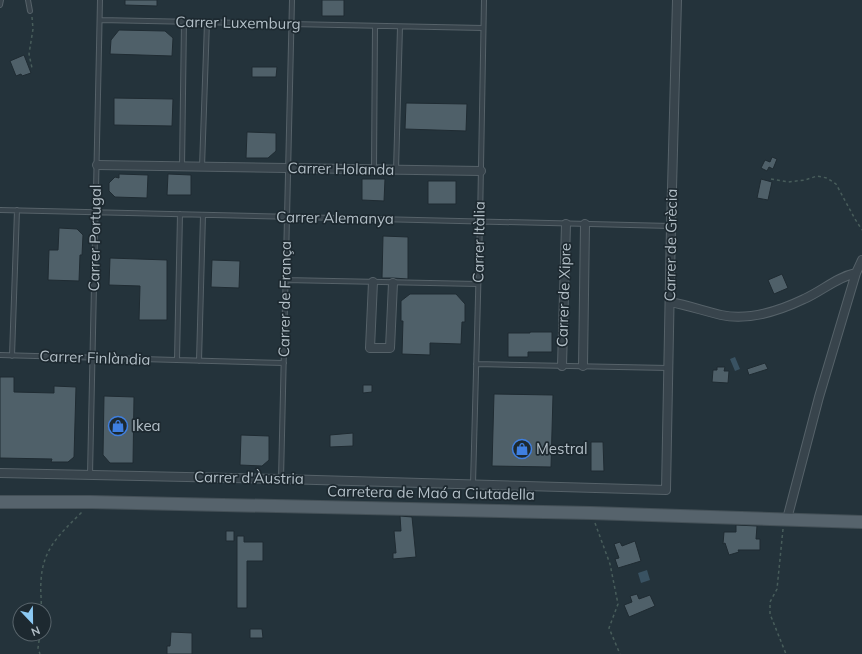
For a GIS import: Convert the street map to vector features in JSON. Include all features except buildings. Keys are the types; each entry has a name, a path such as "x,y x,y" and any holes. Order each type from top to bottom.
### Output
{"main road":[{"name":"Carretera de Maó a Ciutadella","path":"0,502 91,502 591,513 862,522"}],"street":[{"name":"Carrer de Grècia","path":"666,490 677,0"},
{"name":"Carrer Holanda","path":"97,165 481,171"},
{"name":"Carrer de Xipre","path":"562,366 566,224"},
{"name":"Carrer de Xipre","path":"583,366 585,224"},
{"path":"786,519 819,397 856,273 862,260"},
{"path":"670,302 722,315 751,316 774,311 793,304 811,296 845,275 856,273"},
{"path":"372,282 370,348 390,348 393,283"},
{"name":"Carrer d'Àustria","path":"0,473 666,490"}],"lane":[{"path":"0,5 1,0"},
{"path":"28,0 30,11"},
{"name":"Carrer Portugal","path":"90,475 100,0"},
{"name":"Carrer de França","path":"281,479 292,0"},
{"name":"Carrer Itàlia","path":"473,484 484,0"},
{"name":"Carrer Luxemburg","path":"100,20 483,28"},
{"path":"182,167 184,21"},
{"path":"202,167 207,22"},
{"path":"374,170 375,26"},
{"path":"396,170 400,27"},
{"name":"Carrer Alemanya","path":"0,210 671,226"},
{"path":"12,356 17,210"},
{"path":"177,360 180,214"},
{"path":"199,361 203,215"},
{"path":"285,280 478,284"},
{"name":"Carrer Finlàndia","path":"0,355 284,364"},
{"name":"Carrer de Xipre","path":"476,364 668,368"}],"path":[{"path":"30,11 33,22 29,54 32,68"},
{"path":"771,179 788,182 805,180 816,176 827,178 836,184 862,230"},
{"path":"42,602 41,582 43,565 48,550 63,531 91,502"},
{"path":"591,513 610,564 618,604 609,628 620,654"},
{"path":"786,519 777,589 770,602 770,614 786,654"},
{"path":"39,642 38,648 40,654"}],"water":[{"path":"735,357 740,369 735,371 730,359"},
{"path":"647,570 650,580 641,583 638,573"}],"place":[{"name":"Ikea","path":"118,426"},
{"name":"Mestral","path":"522,449"}]}
